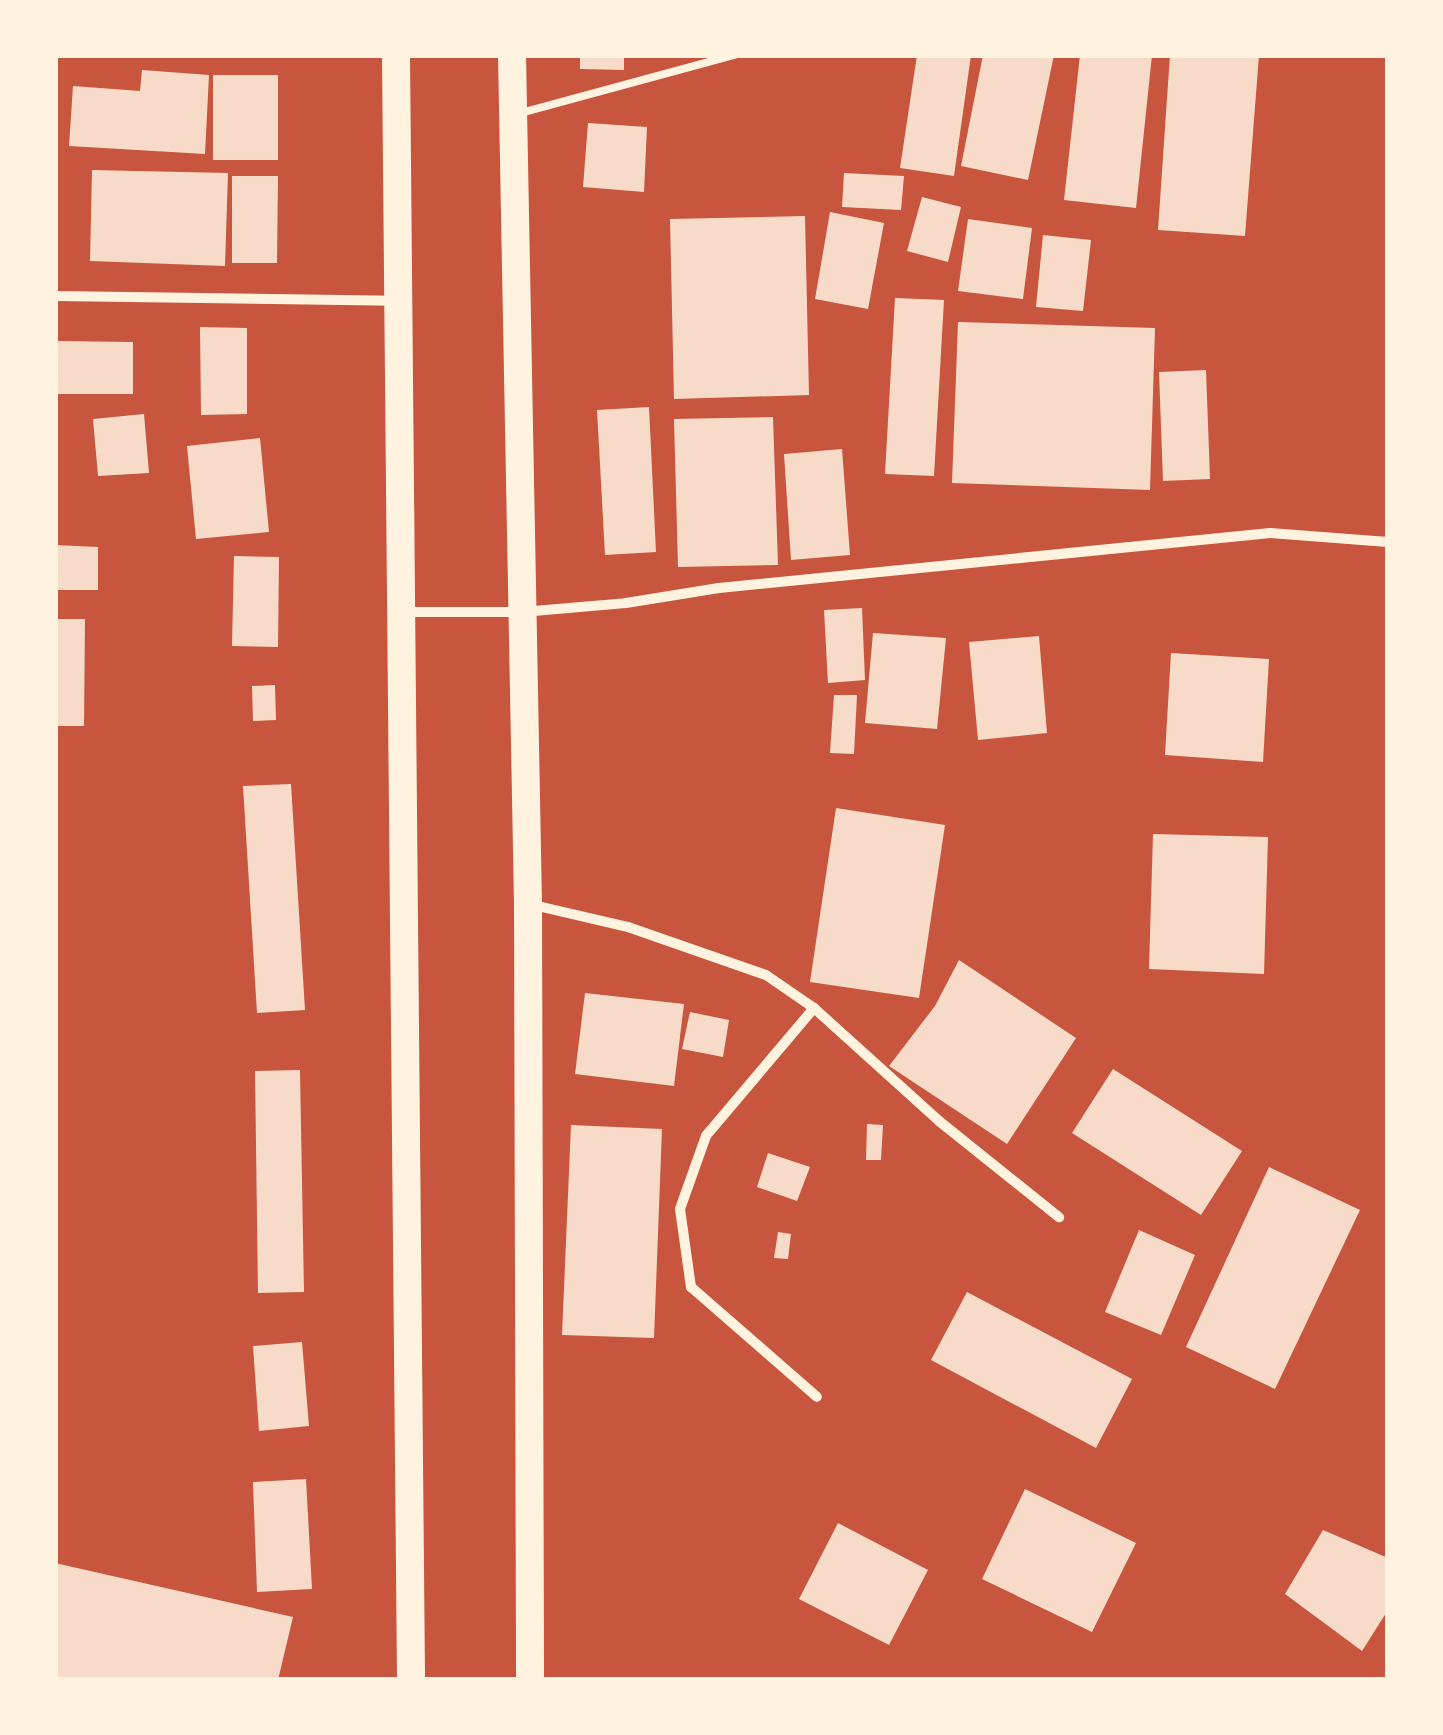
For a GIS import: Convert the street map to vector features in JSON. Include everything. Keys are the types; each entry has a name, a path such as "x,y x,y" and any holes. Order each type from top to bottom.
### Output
{"highway":[{"path":"396,55 403,301 411,1680"},
{"path":"512,55 528,904 530,1680"}],"street":[{"path":"55,296 403,301"},
{"path":"404,612 522,612 1172,540 1270,533 1388,542"},
{"path":"528,904 707,952 766,975 814,1008 938,1121 1059,1217"},
{"path":"814,1008 706,1136 680,1209 691,1287 817,1398"}],"lane":[{"path":"513,116 734,55"}],"building":[{"path":"580,55 624,55 624,70 580,69"},
{"path":"917,55 971,55 954,176 900,168"},
{"path":"983,55 1054,55 1028,180 961,166"},
{"path":"1080,55 1152,55 1136,208 1064,200"},
{"path":"1170,55 1259,55 1245,236 1158,230"},
{"path":"142,70 209,75 205,154 69,146 73,86 140,91"},
{"path":"213,75 278,75 278,160 213,160"},
{"path":"588,123 647,127 644,192 583,187"},
{"path":"92,170 228,173 225,266 90,261"},
{"path":"844,173 904,176 901,210 842,207"},
{"path":"232,176 278,176 277,263 232,263"},
{"path":"922,197 961,207 948,262 907,251"},
{"path":"830,212 884,223 868,309 815,299"},
{"path":"805,216 809,395 674,399 670,219"},
{"path":"968,219 1032,228 1023,299 958,291"},
{"path":"1043,235 1091,240 1083,311 1036,307"},
{"path":"895,298 944,300 934,476 885,474"},
{"path":"958,322 1155,328 1150,490 952,483"},
{"path":"200,327 247,328 247,414 201,415"},
{"path":"56,341 133,342 133,394 55,394"},
{"path":"1206,370 1210,479 1163,481 1159,372"},
{"path":"649,407 656,552 605,555 597,410"},
{"path":"144,414 149,473 98,476 93,419"},
{"path":"773,417 778,565 678,567 674,419"},
{"path":"260,438 269,532 196,539 187,446"},
{"path":"842,449 850,555 791,560 784,454"},
{"path":"55,545 98,547 98,590 55,590"},
{"path":"234,556 279,557 278,647 232,646"},
{"path":"862,608 865,680 828,683 824,610"},
{"path":"55,619 85,619 84,726 55,726"},
{"path":"873,633 946,638 937,729 865,723"},
{"path":"1039,636 1047,733 978,740 969,642"},
{"path":"1171,653 1269,659 1263,762 1165,755"},
{"path":"275,685 276,720 253,721 252,686"},
{"path":"834,695 857,695 854,754 830,753"},
{"path":"291,784 305,1010 257,1013 243,786"},
{"path":"836,808 945,825 919,998 810,982"},
{"path":"1153,834 1268,837 1264,974 1149,969"},
{"path":"959,960 1076,1038 1007,1144 889,1066 935,1006"},
{"path":"585,993 684,1004 674,1086 575,1074"},
{"path":"690,1012 729,1020 723,1057 682,1049"},
{"path":"1113,1069 1242,1151 1201,1215 1072,1133"},
{"path":"300,1070 304,1292 258,1293 255,1071"},
{"path":"867,1124 883,1125 881,1160 866,1160"},
{"path":"571,1125 662,1129 654,1338 562,1335"},
{"path":"768,1153 810,1167 797,1201 757,1187"},
{"path":"1269,1167 1360,1210 1275,1389 1186,1347"},
{"path":"1139,1230 1195,1255 1161,1335 1105,1312"},
{"path":"778,1232 791,1234 788,1259 774,1258"},
{"path":"967,1292 1132,1379 1096,1448 931,1360"},
{"path":"302,1342 309,1426 259,1431 253,1346"},
{"path":"306,1479 312,1589 257,1592 253,1482"},
{"path":"1025,1489 1136,1543 1092,1632 982,1579"},
{"path":"838,1523 928,1570 889,1645 799,1599"},
{"path":"1323,1530 1388,1558 1388,1610 1362,1651 1285,1594"},
{"path":"55,1563 293,1617 278,1680 55,1680"}]}
